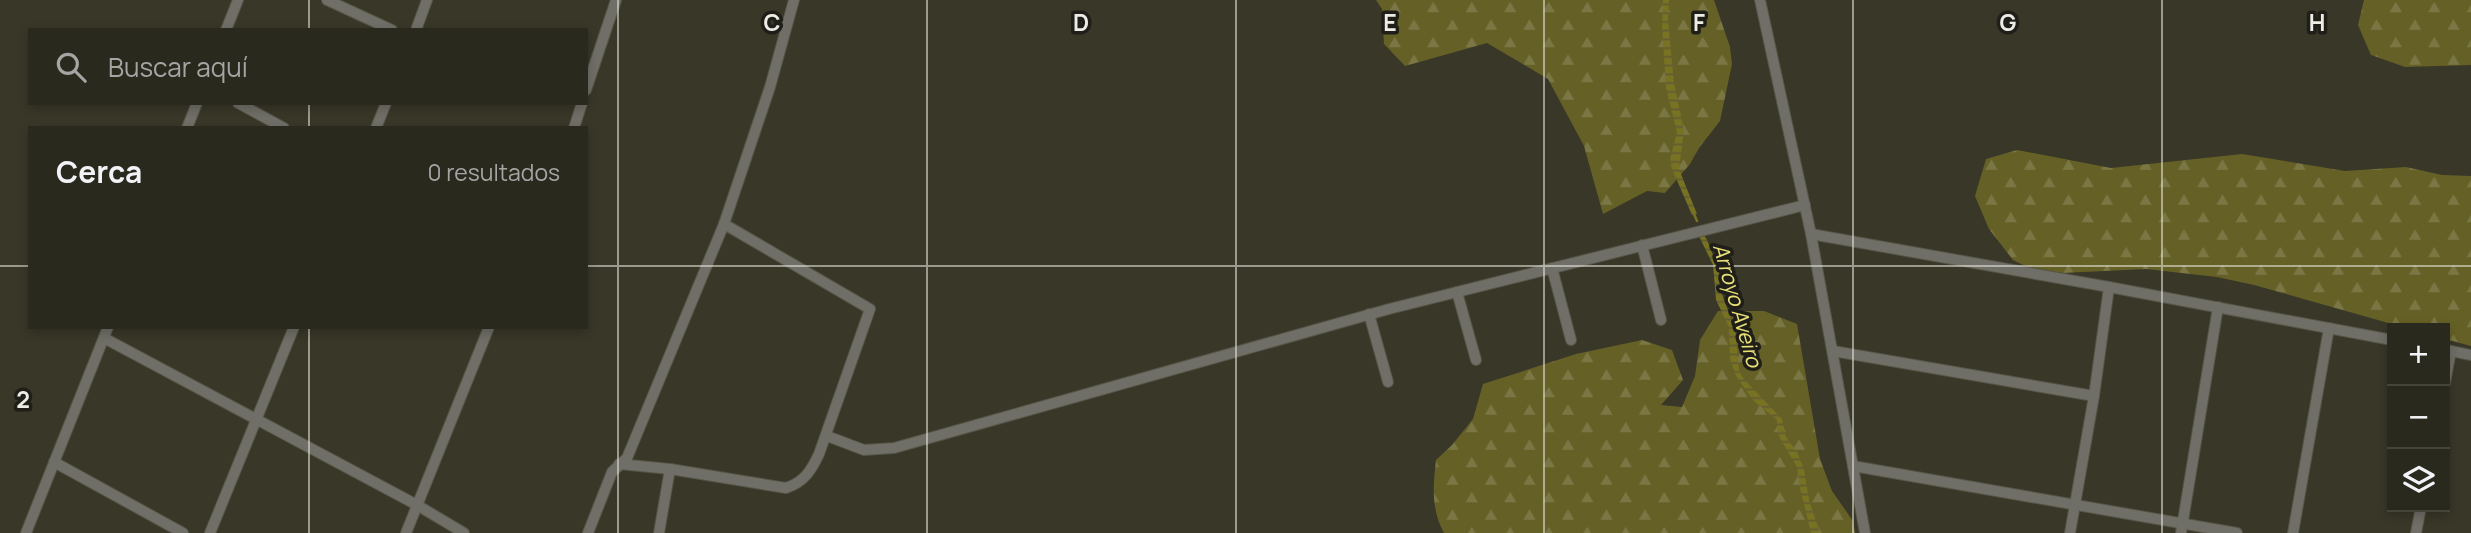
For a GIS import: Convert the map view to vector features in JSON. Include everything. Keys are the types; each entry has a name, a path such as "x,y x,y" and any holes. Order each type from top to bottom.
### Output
{"street":[{"path":"227,28 238,0"},
{"path":"327,0 388,28"},
{"path":"417,28 427,0"},
{"path":"588,84 616,0"},
{"path":"588,533 612,472 627,458 724,224 770,87 794,0"},
{"path":"1760,0 1811,234 1865,533"},
{"path":"188,126 196,105"},
{"path":"242,105 280,126"},
{"path":"377,126 385,105"},
{"path":"575,126 581,105"},
{"path":"827,436 864,450 894,448 1369,314 1805,205"},
{"path":"619,464 670,469 786,488 801,483 807,476 827,436 870,309 724,224"},
{"path":"1811,234 2387,339"},
{"path":"1642,245 1661,320"},
{"path":"1552,268 1571,340"},
{"path":"2070,533 2094,396 2109,287"},
{"path":"1457,292 1476,360"},
{"path":"2182,528 2218,307"},
{"path":"1369,314 1388,382"},
{"path":"2293,533 2329,328"},
{"path":"210,533 293,329"},
{"path":"406,533 488,329"},
{"path":"26,533 106,332 464,533"},
{"path":"2450,350 2471,355"},
{"path":"1833,351 2094,396"},
{"path":"54,462 183,533"},
{"path":"1853,466 2076,505 2182,528 2237,533"},
{"path":"659,533 670,469"},
{"path":"2416,533 2420,512"}],"green space":[{"path":"1376,0 1714,0 1730,47 1732,64 1720,121 1690,164 1665,193 1647,191 1603,214 1584,146 1548,79 1487,43 1405,66 1384,44 1382,9"},
{"path":"2364,0 2471,0 2471,65 2405,67 2371,55 2358,25"},
{"path":"2017,150 2111,168 2242,154 2345,171 2406,167 2442,175 2471,176 2471,346 2450,340 2450,323 2388,323 2217,277 2146,269 2042,274 2013,260 1989,229 1975,196 1986,159"},
{"path":"1718,311 1764,311 1797,324 1820,459 1832,491 1853,521 1855,533 1444,533 1435,506 1436,460 1473,419 1483,384 1576,354 1642,340 1672,350 1683,380 1661,405 1682,407 1695,376 1700,340"}],"shaded area":[{"path":"1663,0 1669,0 1668,20 1674,83 1684,130 1679,169 1697,214 1692,215 1670,160 1677,132 1666,88"},
{"path":"1702,232 1719,270 1720,289 1735,329 1739,370 1743,378 1782,419 1786,437 1797,452 1804,469 1809,500 1820,533 1811,533 1797,467 1780,438 1777,420 1753,400 1736,376 1730,359 1729,327 1716,300 1713,265 1698,234"}],"waterway":[{"name":"Arroyo Aveiro","path":"1694,214 1697,221"}]}
